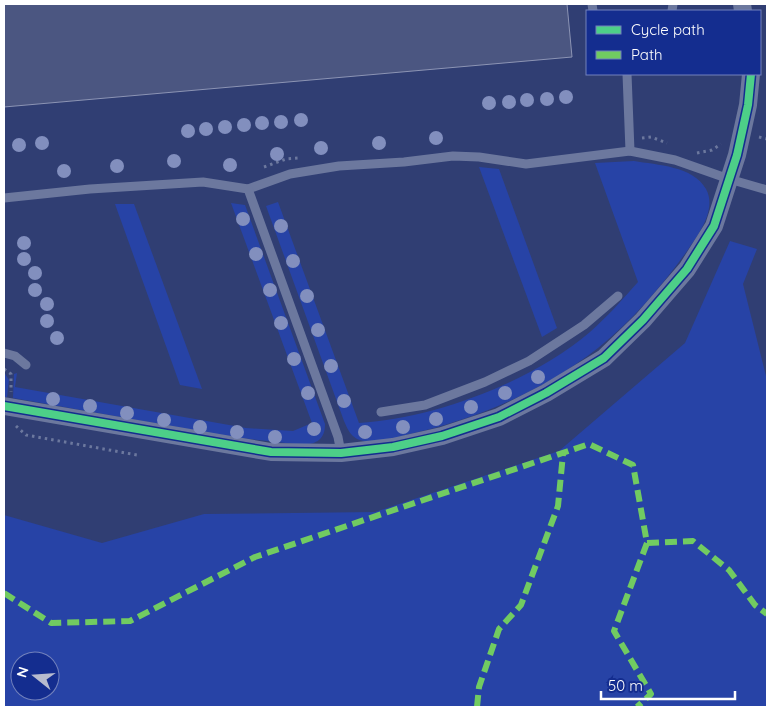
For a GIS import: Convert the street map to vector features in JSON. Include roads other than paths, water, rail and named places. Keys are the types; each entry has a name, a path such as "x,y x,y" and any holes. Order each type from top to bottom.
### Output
{"street":[{"path":"8,408 271,452 340,453 393,447 442,436 499,417 546,393 604,358 643,320 687,270 714,226 743,134 751,75"}],"lane":[{"path":"627,75 630,151"},
{"path":"4,198 90,189 202,182 248,189 290,174 339,166 404,162 453,156 479,157 526,164 630,151 675,160 767,190"},
{"path":"248,189 338,437 340,453"},
{"path":"381,412 425,405 485,382 529,361 584,325 618,296"},
{"path":"4,353 15,356 26,364"}]}
